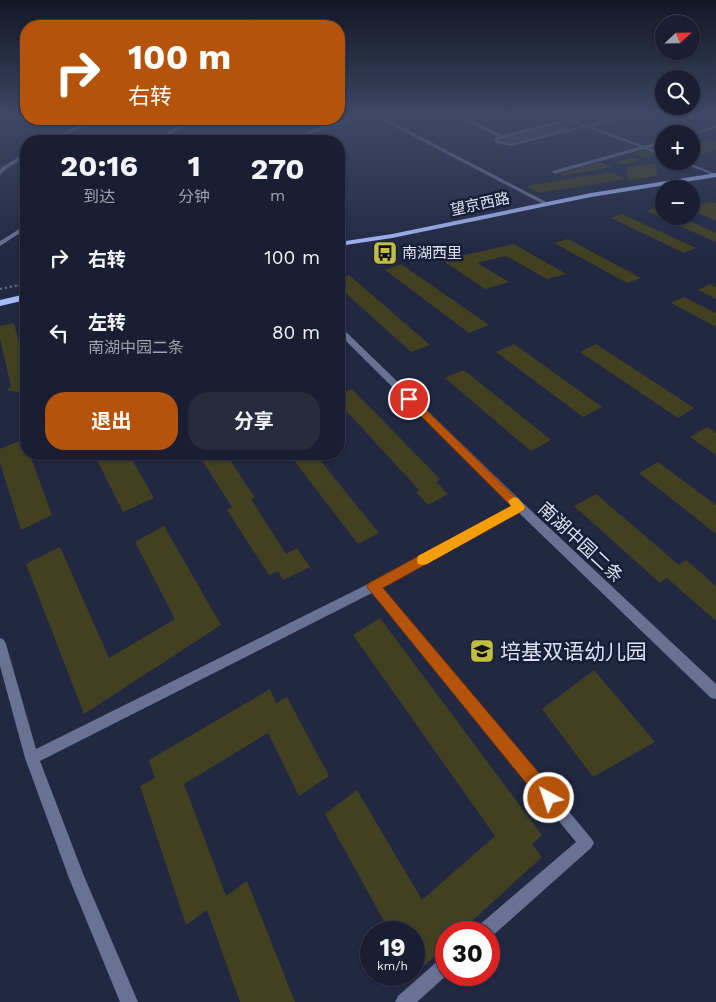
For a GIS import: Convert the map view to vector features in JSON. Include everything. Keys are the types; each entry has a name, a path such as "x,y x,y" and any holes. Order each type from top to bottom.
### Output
{"main road":[{"name":"望京西路","path":"345,243 392,236 547,204 716,177"},
{"path":"700,182 716,177"},
{"name":"望京西路","path":"345,250 395,243 578,205 655,192"},
{"path":"0,296 20,292"},
{"path":"0,303 20,298"}],"street":[{"path":"0,173 4,168 16,161"},
{"path":"463,161 547,204"},
{"path":"554,172 596,161"},
{"path":"700,170 716,177"},
{"path":"0,244 20,231"},
{"name":"南湖中园二条","path":"345,336 520,507 716,693"},
{"path":"32,758 374,587 520,507"},
{"path":"374,587 586,843 497,921"},
{"path":"0,644 32,758 77,878 129,1002"},
{"path":"404,1002 435,975"}],"path":[{"path":"0,289 20,285"}],"building":[{"path":"620,161 637,161 623,165 616,162"},
{"path":"600,162 612,167 563,176 558,174"},
{"path":"655,163 657,176 631,180 627,177 628,167"},
{"path":"612,172 625,179 539,193 526,186"},
{"path":"709,202 716,203 716,221 700,214 700,205"},
{"path":"655,208 655,215 646,211"},
{"path":"622,214 696,248 684,253 611,218"},
{"path":"678,225 698,225 716,233 716,242"},
{"path":"568,239 641,278 627,283 554,243"},
{"path":"514,244 566,274 547,279 506,256 477,263 509,282 485,289 442,260"},
{"path":"401,264 489,325 469,333 385,270"},
{"path":"349,275 430,345 411,352 345,292 345,277"},
{"path":"710,284 716,287 716,299 698,290"},
{"path":"684,297 716,313 716,327 671,303"},
{"path":"14,323 20,346 20,393 7,390 11,386 0,339 0,326"},
{"path":"514,344 602,407 583,417 496,352"},
{"path":"596,344 694,408 678,418 580,352"},
{"path":"464,370 551,440 531,451 445,378"},
{"path":"352,389 440,479 436,482 448,494 428,505 416,492 419,490 345,409 345,391"},
{"path":"707,427 716,433 716,455 690,437"},
{"path":"20,441 20,460 32,460 52,515 21,530 0,463 0,449"},
{"path":"97,460 132,460 154,498 123,512"},
{"path":"202,460 230,460 255,498 251,499 286,554 297,548 310,567 283,580 278,571 269,575 227,510 232,507"},
{"path":"294,460 320,460 379,533 358,544"},
{"path":"658,462 716,505 716,534 639,473"},
{"path":"596,494 679,565 686,560 716,586 716,621 667,578 660,583 574,506"},
{"path":"164,526 221,625 84,714 26,564 60,547 109,658 175,619 135,542"},
{"path":"380,618 542,835 532,844 542,857 472,921 435,921 435,956 425,965 425,921 384,921 325,814 357,790 422,900 495,836 353,635"},
{"path":"594,670 655,742 593,777 542,709"},
{"path":"270,689 276,703 287,697 329,776 299,796 268,733 184,784 226,896 247,881 295,1002 240,1002 207,910 186,925 140,786 155,778 149,760"}],"slow traffic":[{"path":"423,560 520,507 514,501"}],"place":[{"name":"南湖西里","path":"385,253"},
{"name":"培基双语幼儿园","path":"482,651"}],"route":[{"path":"409,399 520,507 374,587 549,798"}]}
